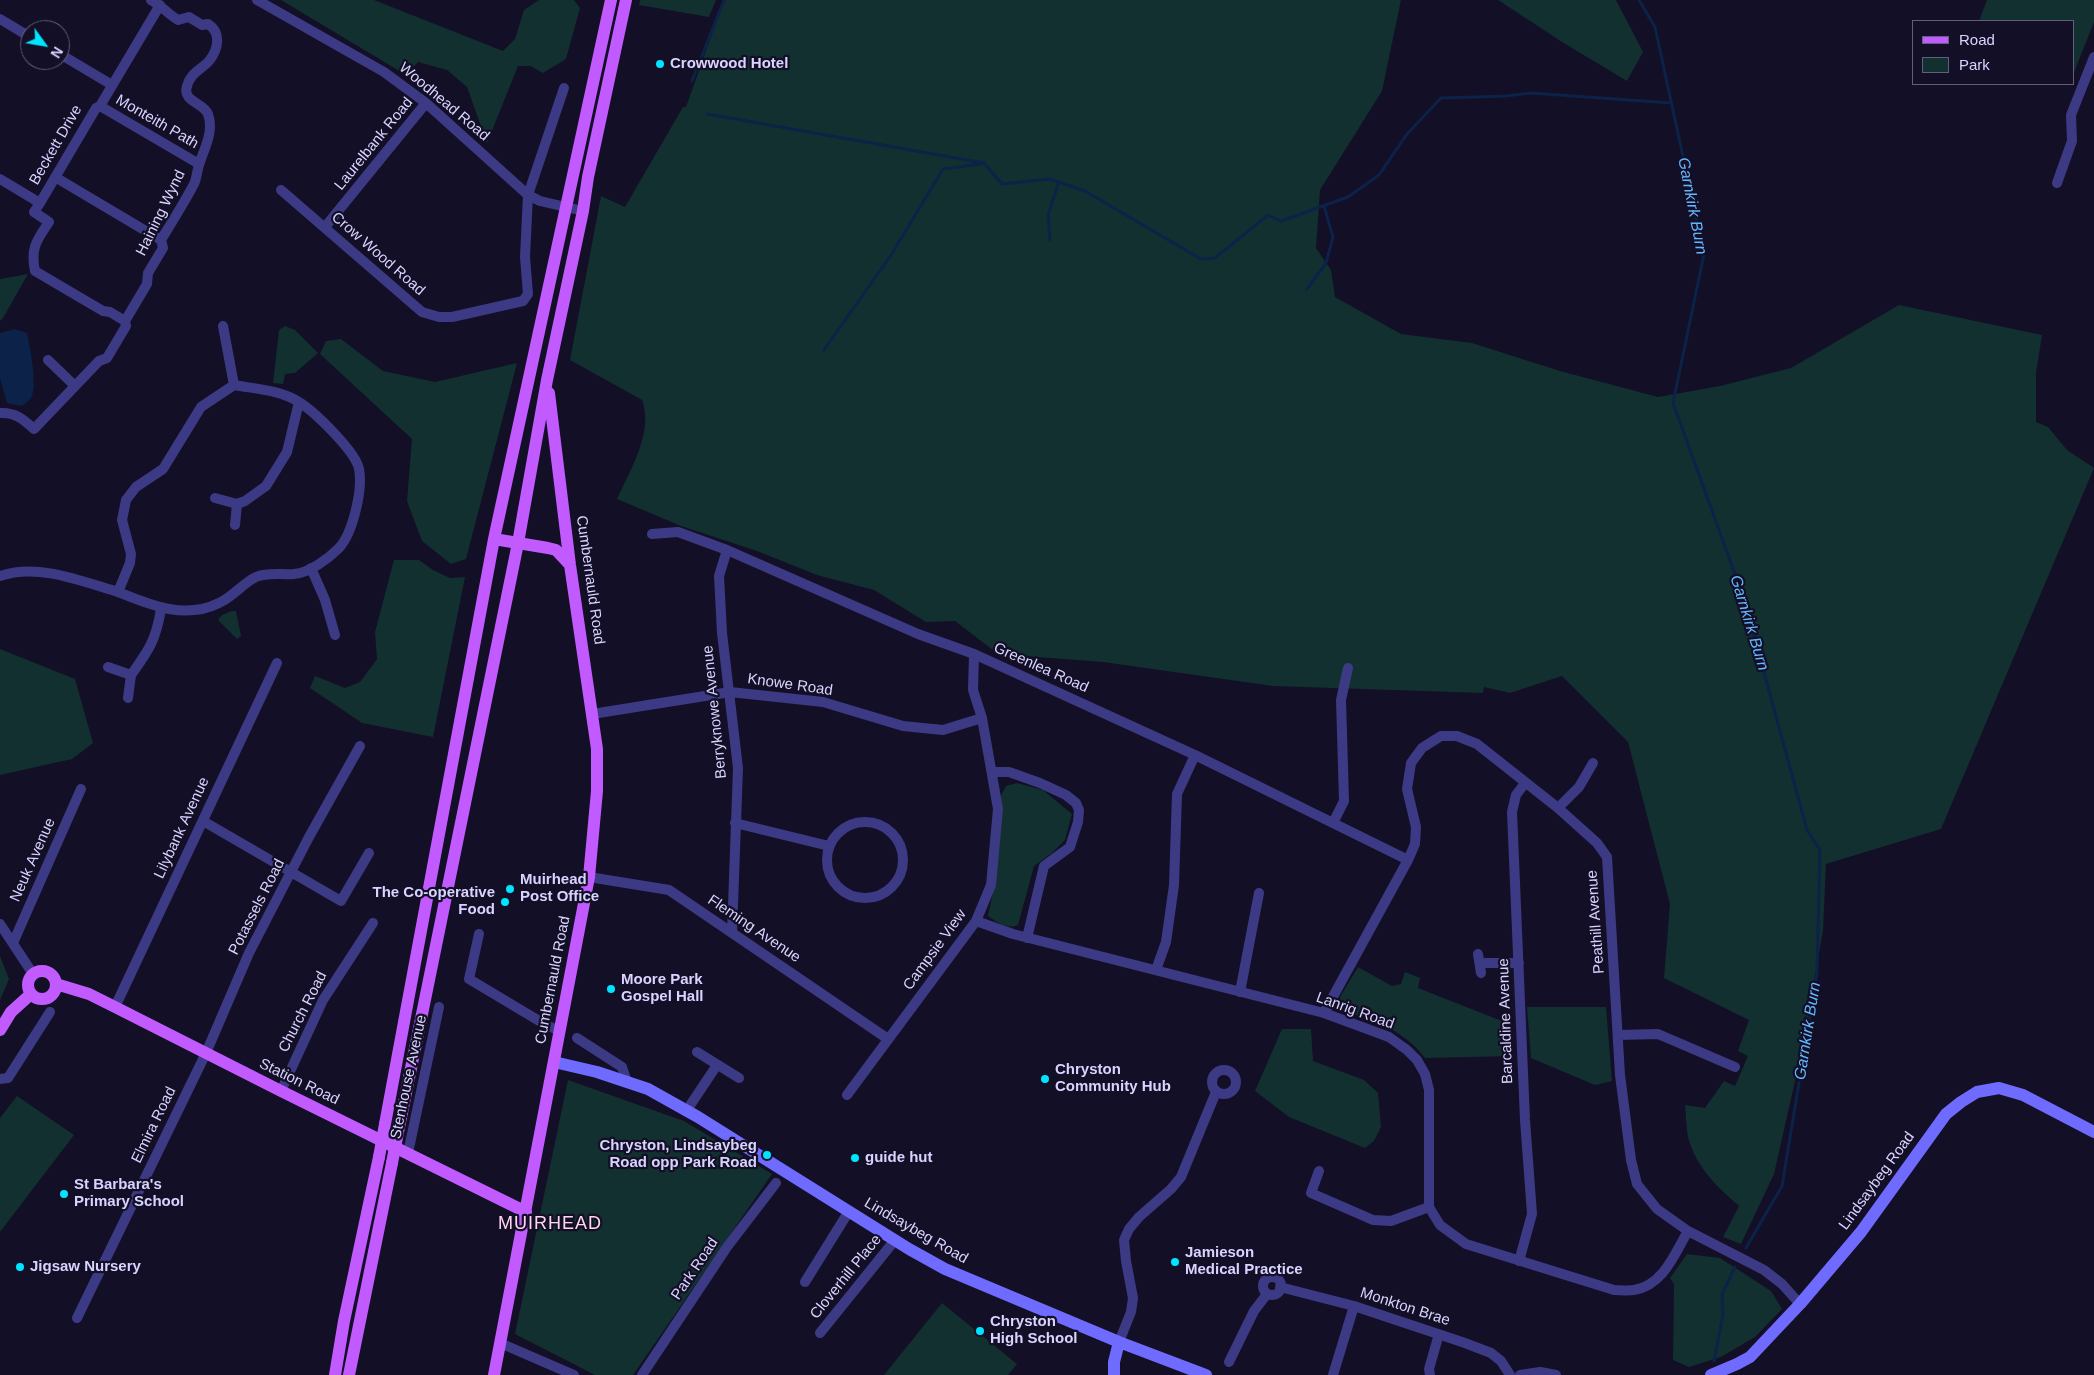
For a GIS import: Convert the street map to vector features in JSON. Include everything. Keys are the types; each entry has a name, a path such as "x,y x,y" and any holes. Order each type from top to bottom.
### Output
{"main road":[{"path":"335,1375 344,1321 379,1158 494,539 611,0"},
{"path":"349,1375 518,543 547,380 626,0"},
{"name":"Cumbernauld Road","path":"494,1375 589,877 597,791 597,749 570,565 547,380"},
{"path":"494,539 556,550 570,565"},
{"name":"Station Road","path":"33,974 46,971 53,976 56,984 89,994 526,1212"},
{"path":"33,974 28,982 28,987 31,994 36,998 46,999 54,993 56,984"},
{"path":"0,1030 11,1012 31,994"},
{"name":"Lindsaybeg Road","path":"554,1062 597,1072 648,1089 687,1110 895,1240 945,1269 1119,1342 1206,1375"},
{"name":"Lindsaybeg Road","path":"1711,1375 1750,1356 1800,1304 1861,1232 1946,1114 1961,1102 1977,1092 1999,1088 2024,1095 2094,1132"},
{"path":"1114,1375 1114,1362 1119,1342"}],"street":[{"name":"Woodhead Road","path":"257,0 384,72 426,103 528,195 540,201 583,211"},
{"name":"Beckett Drive","path":"40,203 96,108 100,106 156,2"},
{"name":"Haining Wynd","path":"0,413 11,413 23,418 34,429 99,361 107,358 147,284 148,273 163,248 161,240 195,182 210,127 207,113 202,107 190,100 186,94 187,86 196,70 209,62 218,41 216,32 208,24 202,24 189,17 178,20 165,13 156,2"},
{"path":"0,19 20,30"},
{"path":"2057,183 2072,141 2071,115 2094,58"},
{"path":"70,60 112,85"},
{"path":"528,195 564,88"},
{"name":"Laurelbank Road","path":"325,227 426,103"},
{"name":"Monteith Path","path":"100,106 199,164"},
{"path":"55,177 161,240"},
{"path":"0,179 40,203 34,212 49,222 34,245 32,260 35,271 103,312 110,312 126,321"},
{"name":"Crow Wood Road","path":"281,190 422,312 438,317 452,317 523,301 528,294 525,258 528,195"},
{"path":"223,326 234,385"},
{"path":"48,360 75,386"},
{"path":"0,576 13,571 71,577 162,609 194,610 209,607 230,597 255,577 265,574 294,574 311,568 338,548 347,536 357,506 359,468 339,437 299,402 272,391 234,385 201,407 163,469 136,487 126,500 122,520 131,554 130,563 118,592"},
{"path":"215,498 237,504 245,501 266,486 287,452 299,402"},
{"path":"235,525 237,504"},
{"name":"Greenlea Road","path":"652,534 678,532 727,550 918,634 974,654 1195,755 1408,860"},
{"name":"Berryknowe Avenue","path":"727,550 719,576 722,633 738,768 732,932"},
{"path":"311,568 325,600 335,635"},
{"path":"128,698 131,675 151,648 162,609"},
{"name":"Campsie View","path":"847,1095 976,921 991,885 998,809 982,718 973,690 974,654"},
{"name":"Lilybank Avenue","path":"115,1007 277,663"},
{"path":"108,667 131,675"},
{"path":"1333,823 1344,801 1341,700 1348,668"},
{"name":"Knowe Road","path":"592,714 730,692 824,702 903,726 943,730 982,718"},
{"name":"Peathill Avenue","path":"1324,1013 1415,844 1416,827 1407,789 1411,763 1422,748 1441,736 1457,736 1477,744 1558,808 1598,843 1607,858 1618,1035 1630,1152 1637,1184 1657,1210 1688,1231 1764,1270 1782,1284 1800,1304"},
{"name":"Potassels Road","path":"206,1053 249,953 360,746"},
{"path":"1156,970 1166,942 1174,885 1177,794 1195,755"},
{"path":"1558,808 1578,787 1594,763"},
{"path":"992,772 1009,772 1040,783 1066,795 1076,803 1079,810 1078,822 1070,847 1044,866 1027,938"},
{"name":"Barcaldine Avenue","path":"1519,1260 1532,1214 1525,1120 1520,963 1512,812 1516,795 1525,783"},
{"name":"Neuk Avenue","path":"13,944 81,789"},
{"path":"203,821 340,901 369,853"},
{"path":"858,822 878,824 889,831 899,843 903,856 902,870 890,888 873,897 860,898 846,894 836,885 828,870 827,857 830,846 836,834 847,826 858,822"},
{"path":"735,823 830,846"},
{"name":"Fleming Avenue","path":"589,877 669,890 888,1039"},
{"path":"1240,992 1259,893"},
{"name":"Lanrig Road","path":"976,921 1027,938 1324,1013 1389,1037 1412,1055 1425,1074 1429,1090 1429,1207"},
{"name":"Church Road","path":"281,1091 322,1000 372,923"},
{"path":"0,924 33,974"},
{"path":"479,934 469,979 546,1026 560,1031"},
{"path":"1480,963 1520,963"},
{"name":"Stenhouse Avenue","path":"408,1153 439,1007"},
{"path":"0,1079 8,1078 50,1012"},
{"path":"1618,1035 1658,1034 1735,1067"},
{"path":"577,1038 584,1048 622,1067 627,1082"},
{"path":"697,1052 739,1078"},
{"name":"Elmira Road","path":"77,1318 206,1053"},
{"path":"687,1110 717,1064"},
{"path":"1119,1342 1131,1312 1133,1298 1124,1240 1129,1229 1139,1217 1171,1189 1181,1177 1216,1092"},
{"path":"1319,1171 1311,1193 1373,1220 1390,1221 1429,1207 1440,1225 1466,1244 1614,1290 1635,1290 1652,1283 1663,1274 1688,1231"},
{"name":"Park Road","path":"642,1375 727,1247 776,1183"},
{"path":"805,1282 849,1211"},
{"name":"Cloverhill Place","path":"820,1333 895,1240"},
{"name":"Monkton Brae","path":"1267,1294 1263,1288 1263,1283 1266,1279 1275,1278 1279,1282 1280,1287 1354,1306 1439,1334 1491,1354 1501,1361 1510,1375"},
{"path":"1229,1362 1254,1311 1267,1294 1276,1294 1280,1287"},
{"path":"1333,1375 1354,1306"},
{"path":"1430,1375 1439,1334"},
{"path":"500,1343 574,1375"},
{"path":"1520,1375 1540,1372 1556,1375"}],"green space":[{"path":"281,0 374,0 503,51 515,39 524,10 539,0 574,0 580,8 566,59 543,73 530,66 518,66 487,143 467,87 447,70 418,62 406,75"},
{"path":"640,0 716,0 709,17 639,5"},
{"path":"724,0 1401,0 1382,91 1320,190 1316,248 1331,270 1335,297 1401,334 1472,343 1560,371 1658,397 1720,386 1791,368 1899,305 2042,335 2036,373 2036,422 2048,427 2067,450 2094,468 1941,829 1826,864 1823,930 1803,1046 1774,1174 1741,1244 1723,1237 1739,1206 1722,1191 1696,1158 1688,1137 1685,1105 1705,1108 1724,1081 1735,1086 1748,1056 1738,1051 1749,1020 1664,978 1670,904 1628,742 1562,676 1510,693 1484,687 1483,693 1273,686 1103,662 998,654 955,621 926,622 874,590 817,575 757,551 681,526 617,499 634,463 643,438 645,412 642,400 570,360 601,196 625,207 683,107 686,107"},
{"path":"1498,0 1616,0 1643,52 1627,81 1562,42"},
{"path":"1987,0 2094,0 2094,22 2074,72 2074,20 1979,20"},
{"path":"28,274 3,318 0,321 0,279"},
{"path":"285,326 295,330 318,353 295,373 285,374 283,384 273,383 279,330"},
{"path":"341,339 383,371 435,382 517,363 466,559 451,564 422,541 407,501 412,439 320,354 326,341"},
{"path":"394,560 419,560 433,570 450,578 465,577 433,737 362,723 310,688 315,676 345,688 360,682 377,659 375,632"},
{"path":"236,611 241,636 237,639 218,620 222,615"},
{"path":"0,649 75,679 93,743 72,759 0,775"},
{"path":"1017,783 1043,790 1072,814 1065,840 1052,853 1034,866 1018,925 1010,927 998,923 988,916 995,882 1001,795 1006,786"},
{"path":"0,956 9,979 0,1000"},
{"path":"1358,967 1392,986 1401,984 1405,972 1420,978 1418,988 1512,1025 1512,1056 1425,1058 1398,1033 1343,1010 1340,1006 1340,997"},
{"path":"1527,1007 1606,1007 1612,1081 1595,1085 1531,1058"},
{"path":"1282,1029 1311,1029 1313,1061 1364,1080 1378,1093 1381,1127 1374,1141 1365,1148 1289,1117 1255,1091"},
{"path":"568,1080 684,1121 772,1174 633,1375 595,1375 515,1334"},
{"path":"17,1096 74,1135 0,1232 0,1118"},
{"path":"1687,1254 1720,1258 1771,1291 1782,1309 1755,1337 1721,1357 1689,1367 1673,1360 1674,1284 1670,1278"},
{"path":"942,1303 1017,1364 1008,1375 884,1375"}],"water":[{"path":"15,329 27,333 33,366 33,393 30,399 22,406 7,403 0,378 0,333"}],"waterway":[{"path":"692,81 724,0"},
{"name":"Garnkirk Burn","path":"1639,0 1655,27 1704,254 1673,403 1744,599 1807,830 1820,850 1817,974 1782,1186 1746,1248"},
{"path":"707,114 984,163 1002,184 1050,179 1085,191 1201,259 1215,258 1268,215 1281,221 1348,197 1379,175 1407,134 1441,98 1506,96 1531,93 1671,103"},
{"path":"824,350 891,255 943,169 980,164"},
{"path":"1050,240 1048,215 1059,182"},
{"path":"1307,289 1326,263 1333,237 1324,206"},
{"name":"Garnkirk Burn","path":"1714,1361 1723,1315 1722,1294 1735,1267"}],"place":[{"name":"Crowwood Hotel","path":"660,64"},
{"name":"Muirhead Post Office","path":"510,889"},
{"name":"The Co-operative Food","path":"505,902"},
{"name":"Moore Park Gospel Hall","path":"611,989"},
{"name":"Chryston Community Hub","path":"1045,1079"},
{"name":"Chryston, Lindsaybeg Road opp Park Road","path":"767,1155"},
{"name":"guide hut","path":"855,1158"},
{"name":"St Barbara's Primary School","path":"64,1194"},
{"name":"Jamieson Medical Practice","path":"1175,1262"},
{"name":"Jigsaw Nursery","path":"20,1267"},
{"name":"Chryston High School","path":"980,1331"}],"district":[{"name":"MUIRHEAD","path":"550,1224"}]}
